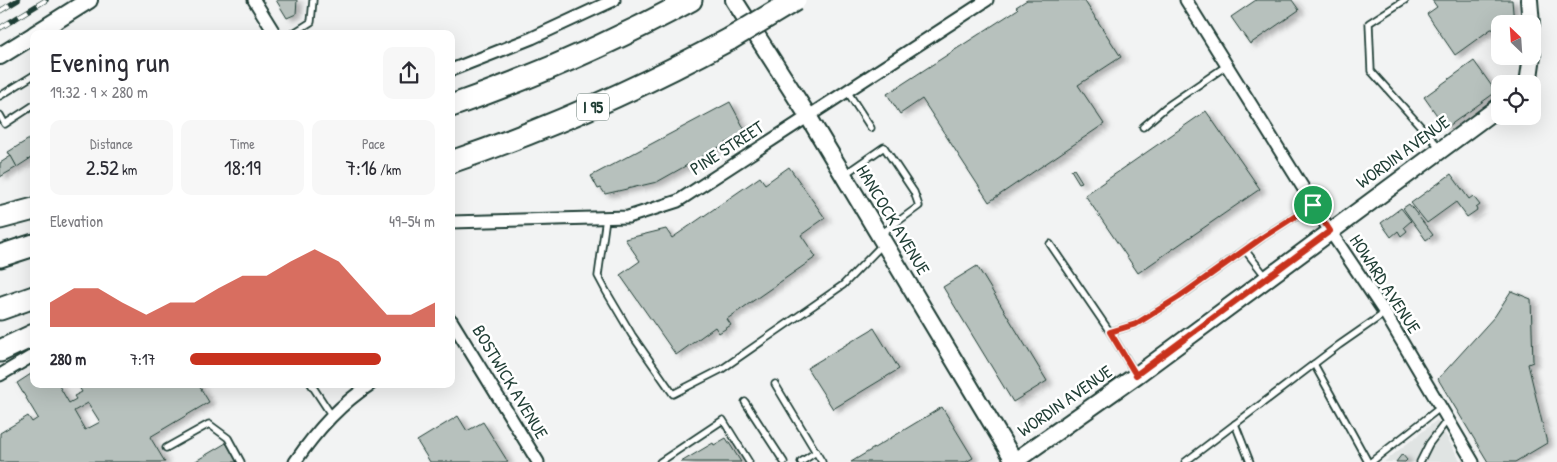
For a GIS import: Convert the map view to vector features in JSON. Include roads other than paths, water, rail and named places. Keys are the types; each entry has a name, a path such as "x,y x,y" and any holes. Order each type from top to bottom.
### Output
{"highway":[{"path":"455,105 578,56 691,0"},
{"name":"I 95","path":"455,161 523,137 613,99 730,39 795,0"},
{"path":"0,218 30,210"},
{"path":"0,256 30,246"},
{"path":"0,309 30,298"},
{"path":"0,351 30,337"}],"street":[{"path":"41,30 89,0"},
{"path":"254,0 273,30"},
{"path":"455,68 532,38 614,0"},
{"name":"HANCOCK AVENUE","path":"734,0 808,116 1014,462"},
{"name":"PINE STREET","path":"455,222 628,217 678,201 987,0"},
{"name":"HOWARD AVENUE","path":"1186,0 1313,205 1385,313 1472,462"},
{"path":"1529,0 1530,15"},
{"path":"0,56 30,37"},
{"name":"WORDIN AVENUE","path":"1014,462 1136,375 1491,113"},
{"name":"BOSTWICK AVENUE","path":"455,330 538,462"},
{"path":"0,375 30,357"},
{"path":"295,462 312,438 343,404 365,388"}],"lane":[{"path":"298,30 311,22 313,0"},
{"path":"1405,0 1369,23 1371,71 1441,149"},
{"path":"1143,127 1166,107 1226,66"},
{"path":"0,96 30,77"},
{"path":"847,91 871,128"},
{"path":"0,115 5,124 30,107"},
{"path":"606,218 598,276 632,335 673,394 722,368 843,285 882,239 919,206 914,192 884,147 843,175"},
{"path":"1110,332 1136,324 1179,297 1313,205"},
{"path":"1050,244 1110,332 1136,375"},
{"path":"1245,250 1266,278"},
{"path":"1185,462 1314,364 1385,313"},
{"path":"1314,364 1370,462 1441,407"},
{"path":"775,384 822,462"},
{"path":"314,388 332,416"},
{"path":"745,402 784,462"},
{"path":"660,462 723,420 749,462"},
{"path":"1420,462 1429,444 1448,420"},
{"path":"166,448 209,424 228,438 241,462"},
{"path":"1235,424 1250,462"},
{"path":"802,462 816,452"}],"railway":[{"path":"0,11 18,0"},
{"path":"0,28 46,0"}]}
